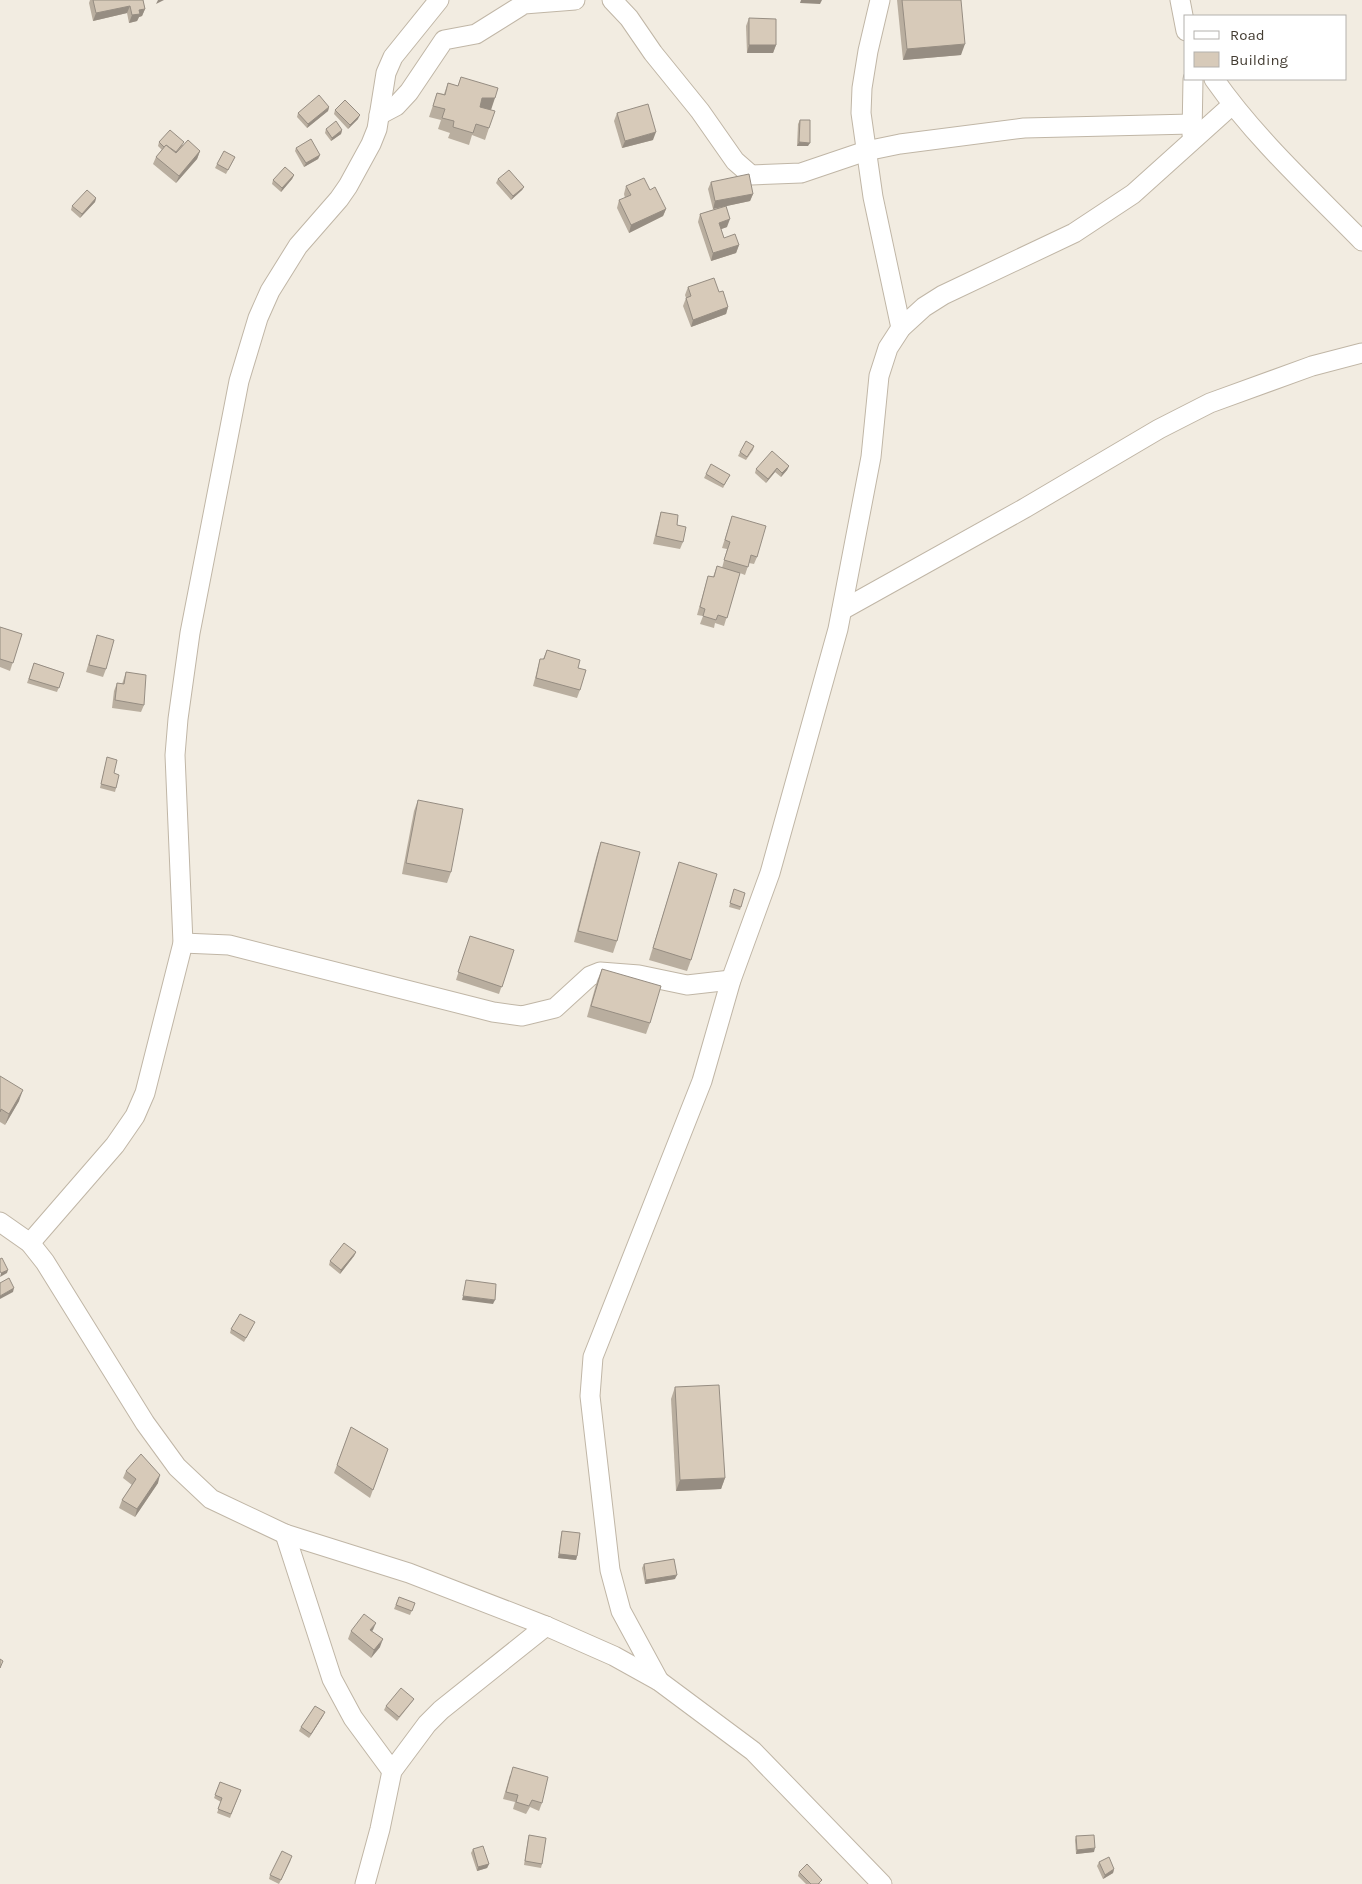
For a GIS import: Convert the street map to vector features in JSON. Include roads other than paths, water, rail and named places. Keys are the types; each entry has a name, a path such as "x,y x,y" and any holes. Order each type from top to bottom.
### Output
{"street":[{"path":"30,1243 115,1145 135,1116 145,1093 184,944 175,755 178,719 190,633 239,381 258,318 270,291 298,246 348,186 371,144 379,115 386,73 393,57 439,0"},
{"path":"379,115 396,106 409,92 444,40 476,34 524,4 575,0"},
{"path":"612,0 629,18 653,53 700,111 735,161 751,175 801,173 866,151 900,144 1024,128 1192,124"},
{"path":"880,0 862,88 862,113 873,197 900,328"},
{"path":"1180,0 1184,20"},
{"path":"1192,143 1193,80"},
{"path":"1215,80 1232,105 1267,145 1362,242"},
{"path":"659,1681 621,1611 610,1570 590,1378 592,1358 702,1081 731,980 770,873 842,610 871,457 879,376 888,348 900,328 924,307 950,291 1054,243 1092,222 1133,194 1192,143 1232,105"},
{"path":"842,610 1025,508 1159,429 1210,403 1312,366 1362,353"},
{"path":"184,944 229,944 493,1012 522,1016 555,1008 590,976 600,972 639,976 686,985 731,980"},
{"path":"0,1222 30,1243 53,1273 145,1423 177,1467 211,1500 285,1534 409,1573 546,1626 614,1656 659,1681 753,1751 882,1884"},
{"path":"285,1534 332,1679 353,1718 392,1772"},
{"path":"365,1884 380,1829 392,1772 427,1724 441,1710 546,1626"}]}
